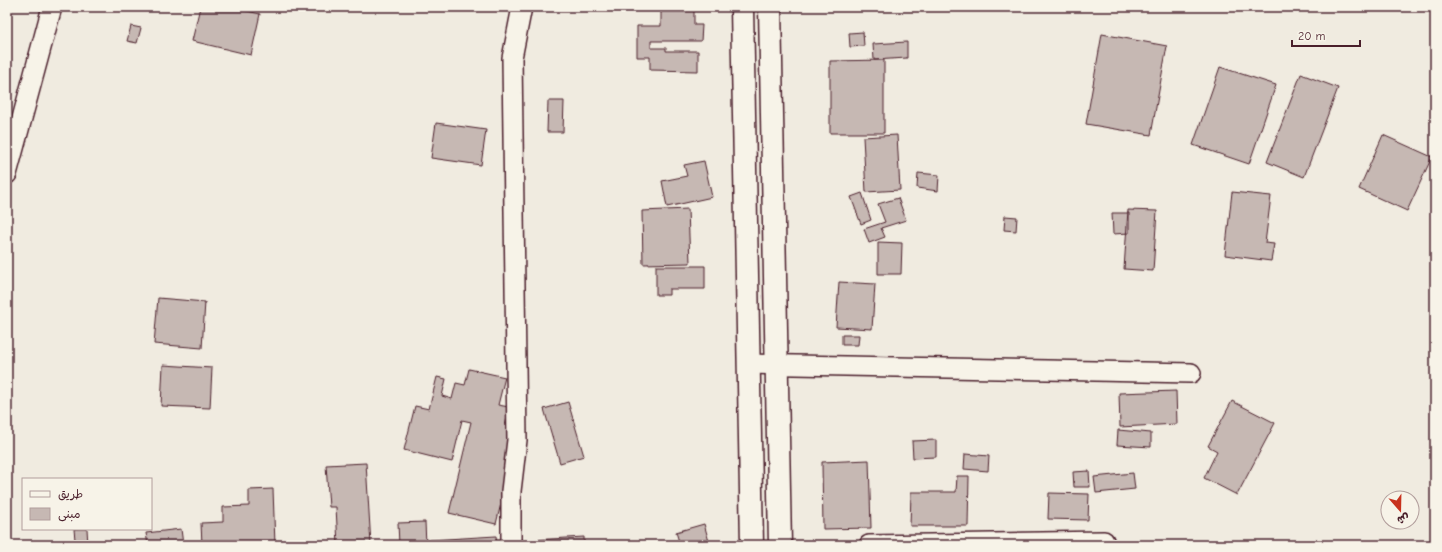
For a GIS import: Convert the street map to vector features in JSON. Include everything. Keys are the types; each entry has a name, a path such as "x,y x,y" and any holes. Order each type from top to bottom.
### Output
{"main road":[{"path":"742,7 752,545"},
{"path":"770,7 780,545"}],"street":[{"path":"7,174 52,7"},
{"path":"511,545 511,491 517,440 512,58 522,7"},
{"path":"748,364 1191,373"},
{"path":"869,545 1104,541"}],"building":[{"path":"200,7 230,7 260,14 251,55 192,41"},
{"path":"661,7 694,7 694,25 702,25 701,41 651,41 651,48 666,48 666,51 698,51 698,71 650,70 650,57 637,57 637,26 661,26"},
{"path":"131,26 141,28 137,43 127,41"},
{"path":"863,32 864,46 850,47 849,33"},
{"path":"1102,34 1167,46 1151,135 1086,124"},
{"path":"907,42 907,58 874,60 873,44"},
{"path":"884,60 884,133 830,133 830,61"},
{"path":"1220,67 1276,85 1249,164 1193,145"},
{"path":"1301,74 1338,88 1304,177 1267,162"},
{"path":"548,101 564,101 563,132 547,132"},
{"path":"436,123 486,130 481,165 431,158"},
{"path":"897,135 900,190 866,192 863,137"},
{"path":"1383,135 1432,157 1407,211 1359,189"},
{"path":"704,161 712,197 667,207 662,181 687,176 684,165"},
{"path":"918,173 939,175 938,191 917,188"},
{"path":"1232,192 1271,196 1265,243 1274,244 1271,261 1225,255"},
{"path":"862,193 871,220 861,224 851,197"},
{"path":"898,198 906,220 881,228 885,237 869,243 864,229 885,222 878,204"},
{"path":"688,209 690,263 643,264 642,211"},
{"path":"1128,210 1157,211 1153,271 1124,269"},
{"path":"1112,213 1129,213 1129,233 1113,234"},
{"path":"1005,216 1017,217 1016,231 1004,230"},
{"path":"878,242 902,243 901,274 878,274"},
{"path":"656,266 705,266 705,289 669,289 669,295 656,295"},
{"path":"839,282 875,284 872,329 836,327"},
{"path":"158,298 205,302 202,348 154,344"},
{"path":"842,335 859,335 858,345 842,345"},
{"path":"163,365 212,368 210,408 161,406"},
{"path":"469,369 505,377 498,405 509,407 505,426 519,429 496,524 449,513 471,422 462,420 452,462 404,450 415,406 429,409 437,377 446,379 442,396 452,399 456,383 465,385"},
{"path":"1176,391 1177,424 1120,427 1119,393"},
{"path":"1232,401 1275,423 1237,495 1204,478 1217,451 1208,446"},
{"path":"568,402 584,456 560,463 544,409"},
{"path":"1118,430 1151,433 1151,447 1117,445"},
{"path":"936,440 936,457 913,458 912,441"},
{"path":"965,454 989,456 988,471 964,469"},
{"path":"869,460 871,528 823,529 822,462"},
{"path":"366,463 371,545 338,545 336,507 329,507 326,465"},
{"path":"1089,471 1090,487 1074,487 1073,472"},
{"path":"1133,473 1135,489 1096,493 1094,477"},
{"path":"957,476 969,476 968,526 910,526 911,492 956,492"},
{"path":"273,489 275,545 202,545 201,523 223,522 223,507 249,506 249,490"},
{"path":"1049,493 1089,494 1088,520 1048,519"},
{"path":"425,522 426,545 399,545 398,523"},
{"path":"704,524 710,545 680,545 676,532"},
{"path":"181,529 183,545 148,545 146,533"},
{"path":"74,530 87,530 88,545 41,545 41,543 75,540"},
{"path":"496,536 497,545 431,545 430,540"},
{"path":"584,537 584,545 533,545 533,540"}]}
